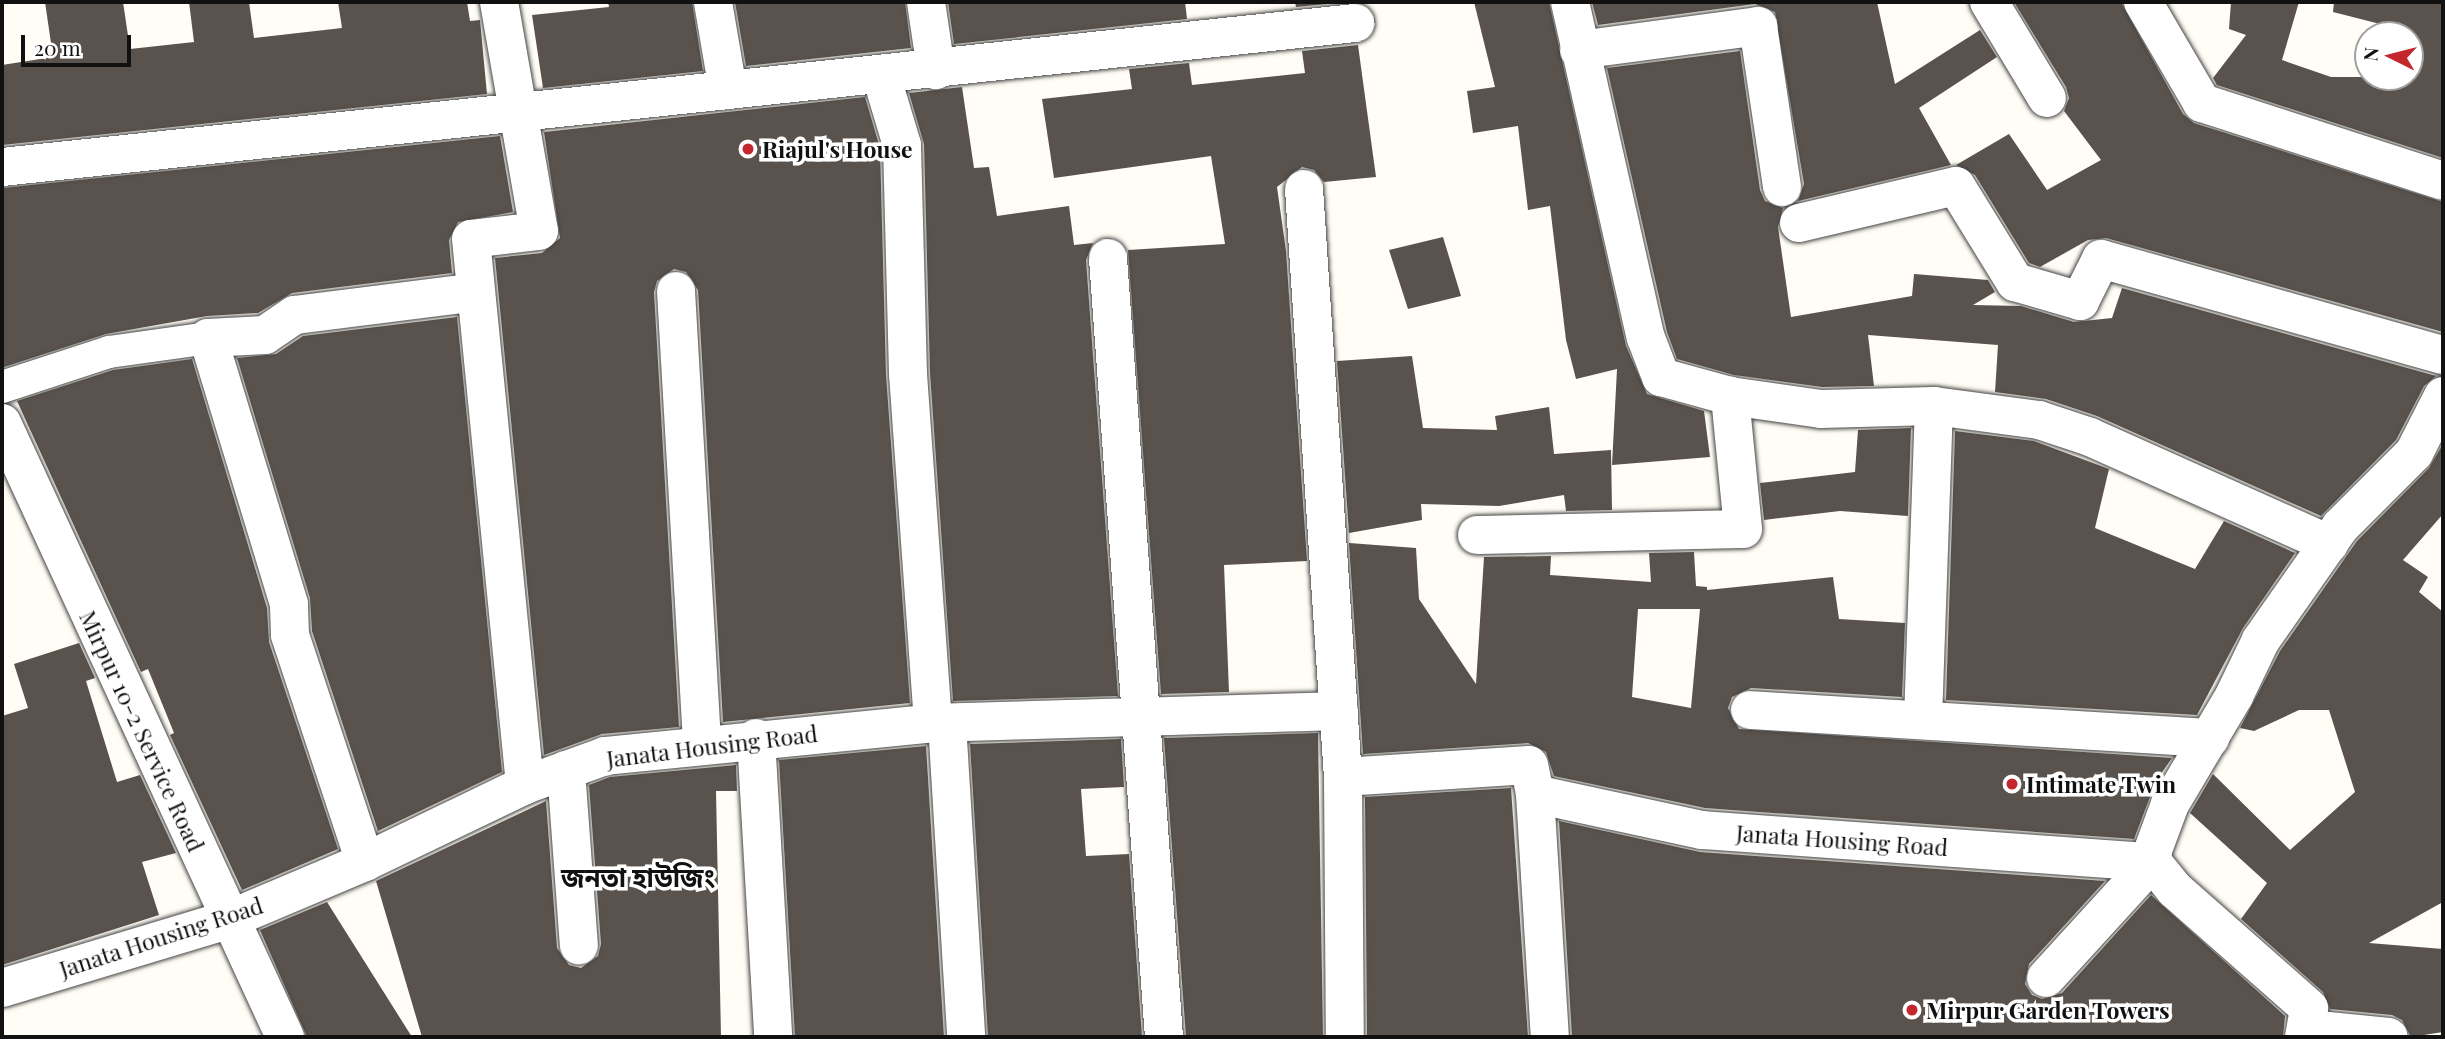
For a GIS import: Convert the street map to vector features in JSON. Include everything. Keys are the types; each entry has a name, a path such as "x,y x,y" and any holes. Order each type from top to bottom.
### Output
{"street":[{"path":"499,2 539,231 471,239 525,785"},
{"path":"713,2 727,90"},
{"path":"926,2 936,70"},
{"path":"1570,2 1579,50 1661,377 1730,396 1821,409 1934,406 2039,420 2090,437 2329,544"},
{"path":"1989,2 2047,98"},
{"path":"2143,2 2202,103 2443,181"},
{"path":"2,167 936,70 1355,23"},
{"path":"1579,50 1758,26 1782,187"},
{"path":"881,75 902,145 908,374 966,1037"},
{"path":"1799,223 1956,186 2015,282 2080,301 2101,259 2443,355"},
{"path":"1304,189 1343,778 1345,1037"},
{"path":"1108,258 1164,1037"},
{"path":"676,291 702,744"},
{"path":"2,387 109,352 208,338 265,335 295,315 476,292"},
{"path":"208,338 289,604 290,635 365,862"},
{"path":"1477,535 1743,530 1730,396"},
{"path":"2046,978 2152,862 2170,804 2210,738 2261,640 2329,544 2413,453 2443,396"},
{"path":"1923,720 1934,406"},
{"name":"Mirpur 10-2 Service Road","path":"2,423 285,1037"},
{"path":"1750,710 2210,738"},
{"name":"Janata Housing Road","path":"2,988 230,919 365,862 525,785 605,756 756,738 940,723 1141,714 1339,711"},
{"path":"756,738 773,1037"},
{"path":"1343,778 1529,765 1535,794 1550,1037"},
{"path":"566,770 579,946"},
{"name":"Janata Housing Road","path":"1535,794 1702,830 2152,862"},
{"path":"2152,862 2203,915 2309,1009 2306,1033 2389,1037"}],"building":[{"path":"45,2 123,2 130,49 194,42 189,2 249,2 254,38 342,28 338,2 467,2 470,21 480,20 487,94 2,145 2,65 53,57"},
{"path":"608,2 692,2 703,71 543,88 532,15 609,7"},
{"path":"735,2 905,2 911,48 746,66"},
{"path":"948,2 1185,2 1187,19 954,44"},
{"path":"1295,2 1348,2 1296,7"},
{"path":"1474,2 1549,2 1626,346 1647,394 1704,411 1710,457 1612,465 1617,369 1576,379 1566,340 1550,206 1528,210 1518,126 1473,133 1467,91 1495,87"},
{"path":"1592,2 1877,2 1895,84 1980,30 1997,57 1919,108 1951,165 1798,201 1804,184 1775,12 1755,4 1598,25"},
{"path":"2014,2 2121,2 2183,114 2194,123 2443,202 2443,332 2106,238 2088,240 2040,267 2029,263 1975,175 1956,165 2009,134 2047,190 2101,160 2064,111 2069,98 2066,87"},
{"path":"2231,2 2299,2 2282,60 2331,77 2354,77 2354,91 2424,91 2424,21 2368,21 2333,12 2334,2 2443,2 2443,158 2217,85 2213,78 2246,35 2229,29"},
{"path":"1358,45 1376,177 1324,182 1314,170 1302,167 1277,187 1286,251 1307,561 1224,565 1229,692 1161,694 1128,250 1225,244 1211,156 1054,178 1042,99 1132,89 1129,69 1189,63 1192,85 1305,73 1302,51"},
{"path":"1740,51 1760,190 1765,201 1783,208 1778,227 1791,317 1912,296 1914,274 1988,280 1995,292 1973,305 2021,306 2074,322 2112,318 2122,288 2436,376 2424,386 2396,440 2321,516 2097,416 2046,399 1995,392 1998,345 1868,335 1874,386 1822,387 1734,375 1677,359 1667,332 1607,68"},
{"path":"962,87 974,168 989,167 997,216 1069,206 1074,245 1093,243 1086,260 1118,696 953,701 930,373 924,144 909,93"},
{"path":"865,97 880,148 886,375 910,703 723,722 698,290 686,272 674,269 657,281 654,292 679,727 602,734 544,755 495,258 542,253 560,238 544,132"},
{"path":"500,136 513,212 458,222 449,240 452,273 292,293 258,313 207,316 106,334 4,367 2,188"},
{"path":"1443,237 1461,296 1408,309 1389,250"},
{"path":"457,317 502,772 378,831 312,631 310,598 237,358 276,354 303,336"},
{"path":"1412,356 1423,428 1497,430 1495,416 1549,407 1554,454 1611,450 1612,510 1566,511 1564,495 1499,506 1421,504 1422,520 1349,533 1337,361"},
{"path":"192,359 267,608 269,642 338,849 242,890 170,735 174,733 148,669 141,672 17,401 113,370"},
{"path":"1911,428 1908,516 1840,511 1764,520 1760,483 1855,472 1858,430"},
{"path":"1955,431 2034,441 2109,469 2095,528 2195,569 2224,521 2295,553 2243,628 2197,715 1946,700"},
{"path":"2443,444 2443,514 2403,560 2428,577 2419,592 2443,612 2443,902 2369,943 2443,949 2443,1032 2411,1037 2402,1020 2392,1015 2330,1009 2323,992 2241,919 2267,883 2190,813 2213,774 2290,850 2355,792 2329,710 2299,710 2254,731 2240,728 2280,651 2357,541 2429,468"},
{"path":"1349,543 1416,548 1419,599 1476,684 1484,557 1551,556 1550,575 1651,582 1649,553 1694,552 1696,586 1707,587 1707,590 1833,577 1839,619 1905,623 1902,697 1751,688 1732,697 1728,708 1739,729 2172,758 2156,781 2134,839 1705,808 1554,776 1546,752 1528,743 1363,754","holes":["1638,609 1700,609 1691,708 1632,697"]},
{"path":"79,643 95,678 86,681 117,782 140,775 176,853 142,862 159,915 2,965 2,716 28,708 14,664"},
{"path":"1318,733 1323,1037 1186,1037 1164,738"},
{"path":"1121,739 1124,787 1081,789 1086,856 1129,854 1142,1037 988,1037 970,744"},
{"path":"926,746 944,1037 795,1037 779,760"},
{"path":"736,765 737,791 716,791 721,1037 422,1037 376,881 546,801 557,948 569,965 581,968 598,956 601,944 589,785 610,777"},
{"path":"1511,788 1528,1037 1367,1037 1365,797"},
{"path":"1559,821 1700,852 2105,881 2029,964 2025,984 2032,995 2042,999 2062,993 2151,895 2285,1016 2283,1037 1572,1037"},
{"path":"327,902 412,1037 307,1037 260,930"}],"place":[{"name":"Riajul's House","path":"748,149"},
{"name":"Intimate Twin","path":"2012,784"},
{"name":"Mirpur Garden Towers","path":"1912,1010"}],"district":[{"name":"জনতা হাউজিং","path":"638,877"}]}
